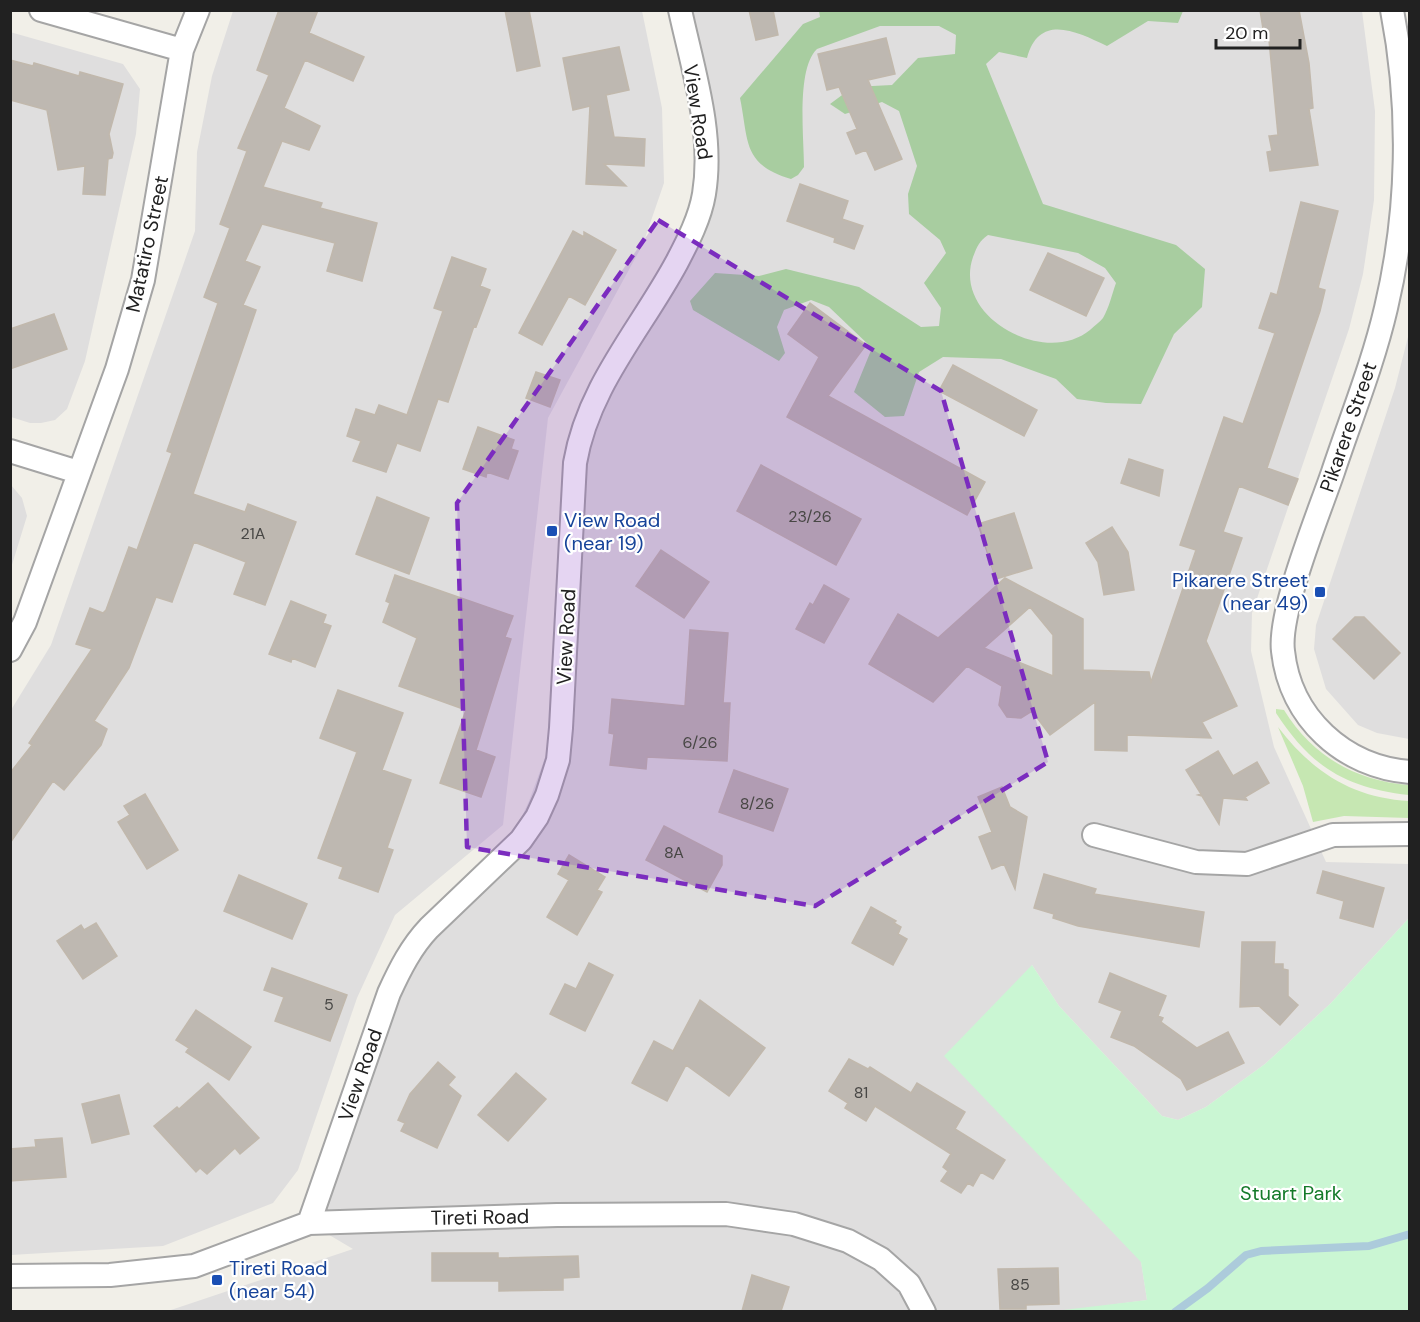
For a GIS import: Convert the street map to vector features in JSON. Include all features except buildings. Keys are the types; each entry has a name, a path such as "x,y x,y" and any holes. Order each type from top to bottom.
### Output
{"street":[{"path":"41,10 182,50"},
{"name":"Matatiro Street","path":"10,650 25,622 117,369 143,280 182,50 198,10"},
{"name":"View Road","path":"309,1223 389,993 404,962 416,941 521,840 537,817 558,760 575,463 580,433 602,384 686,245 704,196 706,139 680,10"},
{"name":"Pikarere Street","path":"1392,10 1400,55 1405,128 1403,202 1396,256 1386,308 1366,375 1295,585 1282,650 1293,692 1314,725 1331,742 1350,755 1375,767 1410,772"},
{"path":"10,451 78,472"},
{"path":"1094,835 1196,862 1247,864 1333,835 1410,834"},
{"name":"Tireti Road","path":"10,1276 110,1275 194,1266 309,1223 545,1215 726,1214 794,1224 848,1241 881,1259 909,1284 924,1311"}],"highlighted area":[{"path":"658,220 941,391 1048,762 815,906 467,847 457,503"}],"shaded area":[{"path":"233,11 642,11 662,108 664,183 643,244 548,418 503,825 395,915 357,998 298,1170 273,1203 163,1246 11,1255 11,710 51,645 195,231 197,152 212,76"},
{"path":"692,11 1362,11 1375,111 1374,200 1363,274 1349,329 1252,613 1251,651 1274,747 1326,862 1409,864 1409,918 1331,1003 1265,1064 1206,1107 1178,1120 1162,1116 1059,1006 1032,965 991,1103 1141,1261 1147,1300 1057,1312 165,1312 353,1249 309,1223 408,955 505,853 529,801 549,747 578,430 692,213 712,142"},
{"path":"10,32 123,64 140,89 136,134 85,361 67,409 55,420 41,423 30,423 11,417"},
{"path":"1409,333 1409,739 1377,733 1358,725 1326,689 1314,649 1316,625 1395,388"},
{"path":"11,485 22,498 27,516 11,568"}],"green space":[{"path":"819,11 1183,11 1178,23 1148,21 1107,46 1071,31 1049,30 1040,35 1027,58 999,52 986,64 1043,204 1176,245 1205,269 1202,307 1174,334 1141,404 1077,399 1056,379 1001,359 943,357 919,372 904,416 885,417 854,392 872,348 829,307 811,300 784,310 777,327 785,353 779,361 693,310 690,301 715,273 759,276 786,269 859,287 921,327 939,326 941,308 924,283 946,253 940,240 909,214 908,194 917,166 899,111 882,102 845,114 830,104 853,87 892,85 918,58 955,54 956,35 939,26 880,26 817,49 810,59 804,87 804,167 798,175 791,179 764,166 750,149 740,98 803,24 820,17","holes":["988,235 1078,253 1105,268 1116,283 1103,318 1090,330 1071,340 1050,343 1028,339 1007,330 989,316 976,299 970,279 973,257 980,242"]},
{"path":"1276,709 1284,710 1308,741 1337,763 1371,778 1409,785 1409,795 1367,787 1332,772 1303,748 1289,732 1276,713"},
{"path":"1278,727 1305,757 1335,780 1370,795 1409,801 1409,818 1344,816 1313,822 1303,786"},
{"name":"Stuart Park","path":"1409,918 1409,1311 1055,1311 1147,1300 1141,1262 944,1056 1032,965 1059,1006 1162,1116 1178,1120 1206,1107 1265,1064 1331,1003"}],"waterway":[{"path":"1175,1312 1208,1288 1246,1255 1261,1251 1369,1246 1410,1234"}],"place":[{"name":"View Road (near 19)","path":"552,531"},
{"name":"Pikarere Street (near 49)","path":"1320,592"},
{"name":"Tireti Road (near 54)","path":"217,1280"}]}
